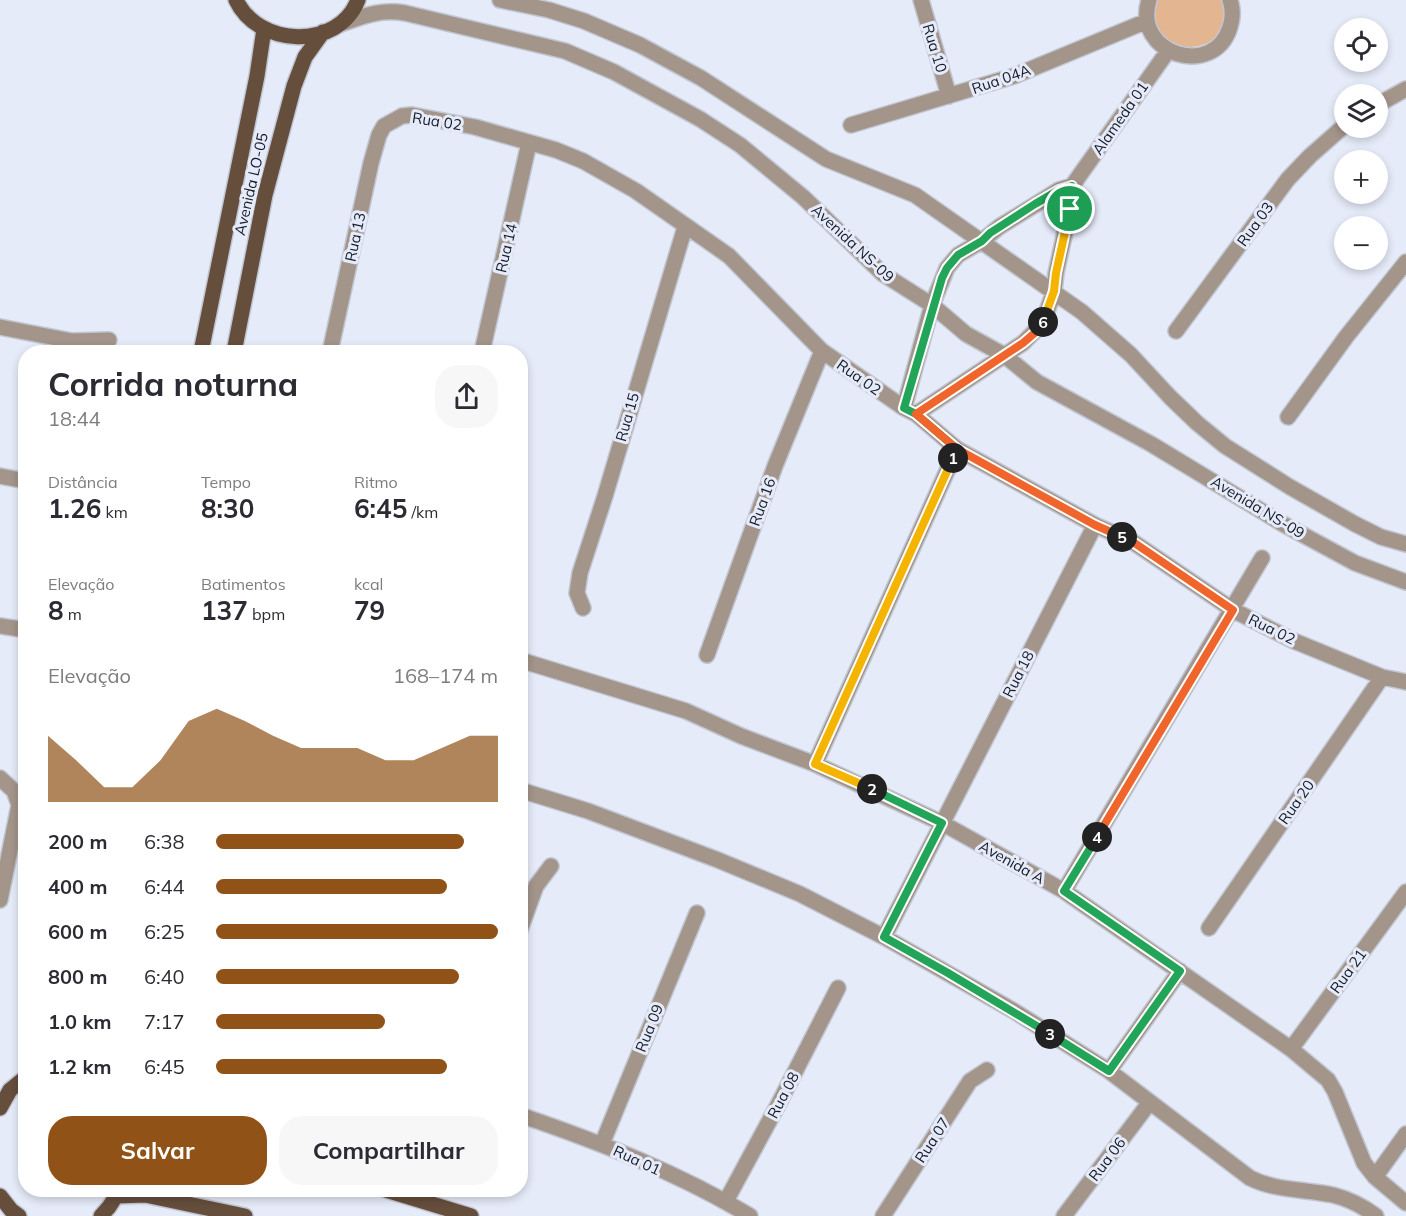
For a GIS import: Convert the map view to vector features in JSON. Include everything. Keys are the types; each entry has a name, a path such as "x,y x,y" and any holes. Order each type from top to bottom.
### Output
{"main road":[{"path":"236,0 241,10 264,29 294,37 323,32 341,24 358,0"},
{"name":"Avenida LO-05","path":"202,345 257,76 264,29"},
{"name":"Avenida LO-05","path":"235,345 265,195 294,86 305,57 323,32"},
{"path":"1,1102 18,1082"},
{"path":"0,1196 19,1216"},
{"path":"101,1216 116,1197"},
{"path":"150,1197 244,1216"},
{"path":"409,1197 471,1216"}],"street":[{"path":"500,0 549,10 584,21 640,45 701,78 826,159 915,195 1054,291 1112,337 1170,397 1225,446 1355,524 1381,537 1406,544"},
{"name":"Rua 10","path":"921,0 949,96"},
{"path":"1149,0 1147,21 1151,33 1168,51 1181,56 1195,56 1208,52 1220,44 1228,33 1232,20 1230,0"},
{"name":"Avenida NS-09","path":"341,24 380,11 405,12 565,51 614,72 700,119 740,145 803,197 883,274 932,305 966,334 1004,356 1037,382 1094,411 1283,524 1355,563 1406,582"},
{"name":"Rua 04A","path":"851,125 1014,76 1147,21"},
{"name":"Alameda 01","path":"910,411 1004,356 1037,331 1047,314 1054,291 1070,209 1072,186 1168,51"},
{"path":"1388,99 1406,89"},
{"name":"Rua 02","path":"386,125 402,116 420,116 475,127 556,150 599,170 636,191 729,255 822,351 910,411 957,449 1095,525 1133,542 1233,610 1294,641 1382,677 1406,682"},
{"name":"Rua 13","path":"332,345 371,163 380,135 386,125"},
{"name":"Rua 03","path":"1176,331 1288,179 1334,135"},
{"name":"Rua 14","path":"484,345 529,143"},
{"path":"910,411 911,389 932,305 942,278 952,262 958,255 1035,204 1059,190 1072,186"},
{"name":"Rua 15","path":"583,608 577,593 580,573 685,226"},
{"path":"1288,417 1346,337 1406,262"},
{"path":"0,327 72,340 109,340"},
{"name":"Rua 16","path":"707,655 775,466 822,351"},
{"path":"815,764 957,449"},
{"path":"0,476 18,480"},
{"name":"Rua 18","path":"884,937 1095,525"},
{"path":"1064,891 1262,558"},
{"path":"0,626 18,629"},
{"name":"Avenida A","path":"528,663 686,711 815,764 942,823 1064,891 1291,1049 1328,1080 1364,1163 1375,1177 1406,1203"},
{"name":"Rua 20","path":"1209,928 1382,677"},
{"path":"0,778 14,791 18,802"},
{"path":"528,792 588,811 800,894 884,937 1014,1011 1109,1071 1250,1179 1266,1186 1333,1195 1349,1200 1376,1216"},
{"path":"0,900 18,810"},
{"path":"528,908 536,886 551,866"},
{"name":"Rua 21","path":"1291,1049 1406,892"},
{"name":"Rua 09","path":"602,1144 697,913"},
{"path":"1109,1071 1180,971"},
{"name":"Rua 08","path":"726,1201 838,988"},
{"name":"Rua 07","path":"883,1216 970,1081 987,1070"},
{"name":"Rua 06","path":"1065,1216 1150,1102"},
{"name":"Rua 01","path":"528,1118 602,1144 726,1201 750,1216"},
{"path":"1375,1177 1406,1134"}],"shaded area":[{"path":"1158,0 1222,0 1224,20 1218,35 1205,44 1190,47 1174,44 1162,35 1155,21"}],"route":[{"path":"1070,209 1051,303 1037,331 1023,343 916,414 935,431 957,449 1095,525 1133,542 1233,610 1064,891 1180,971 1109,1071 1014,1011 884,937 942,823 815,764 957,449 916,414 904,408 932,305 942,278 958,255 1035,204 1059,190 1072,186 1070,209"}]}
